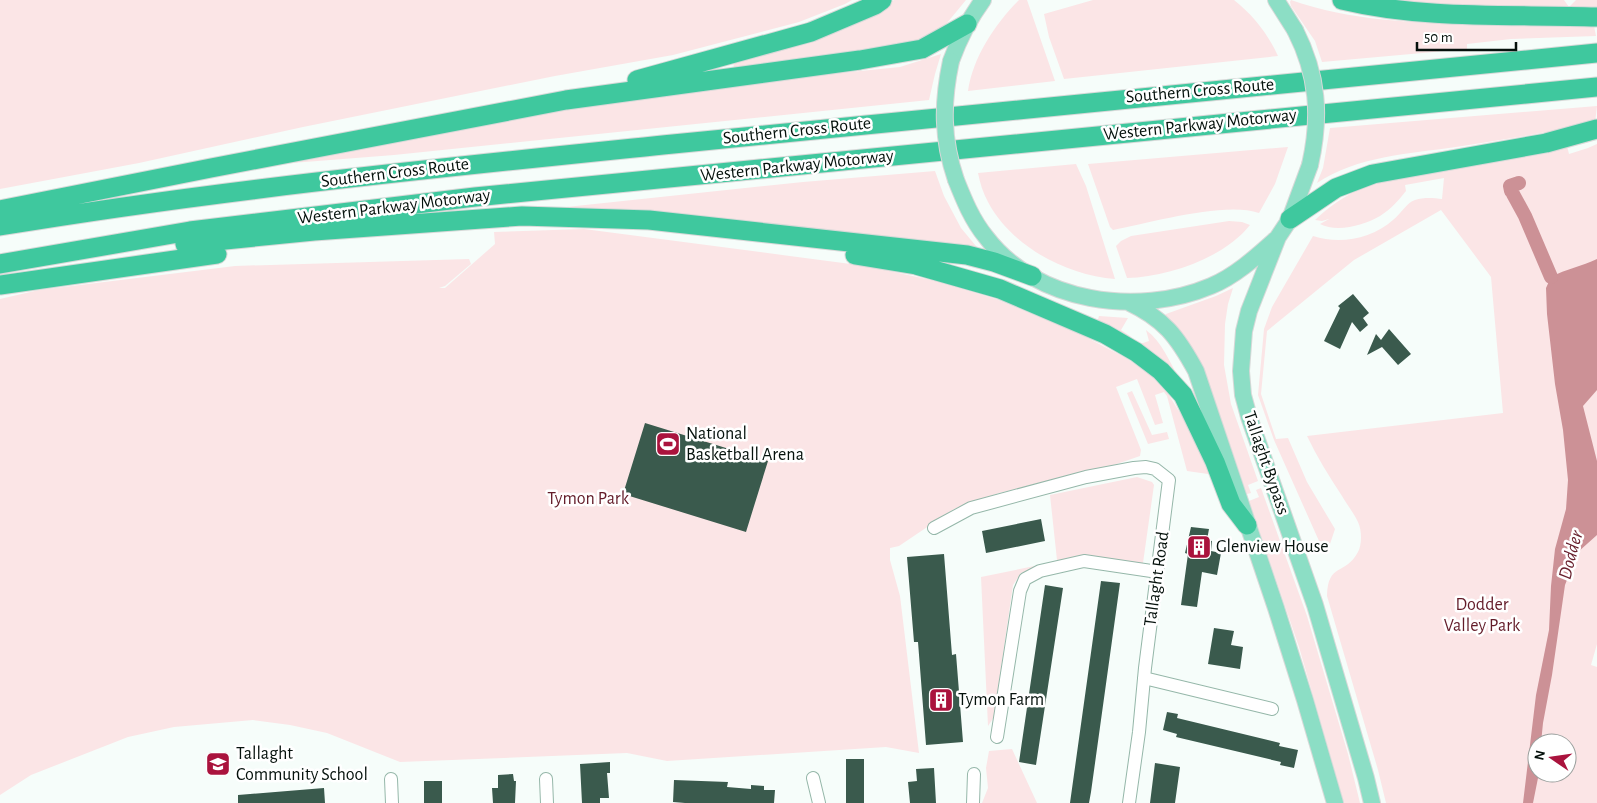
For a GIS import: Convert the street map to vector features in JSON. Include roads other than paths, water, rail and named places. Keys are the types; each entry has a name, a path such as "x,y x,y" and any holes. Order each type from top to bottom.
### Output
{"highway":[{"path":"566,100 811,32 875,5 882,0"},
{"path":"1342,0 1371,7 1426,12 1594,17"},
{"path":"0,210 566,100 860,60 922,49 967,24"},
{"name":"Southern Cross Route","path":"0,226 82,213 382,174 982,112 1597,53"},
{"name":"Western Parkway Motorway","path":"0,264 190,231 475,198 1597,87"},
{"path":"1290,219 1336,188 1374,174 1546,143 1597,129"},
{"path":"107,245 194,243 314,231 503,217 576,217 649,220 967,256 994,262 1032,276"},
{"path":"0,284 183,258 400,234 521,225 576,217"},
{"path":"757,232 819,249 916,265 970,280 1059,314 1105,334 1136,352 1161,371 1183,395 1215,462 1231,504 1248,525"}],"main road":[{"path":"983,0 957,42 951,61 945,94 944,121 947,148 964,201 985,236 1010,261 1032,276 1079,296 1128,302 1167,300 1212,286 1249,263 1278,237 1290,219 1310,165 1316,140 1316,103 1310,65 1296,30 1276,0"},
{"name":"Tallaght Bypass","path":"1278,237 1249,312 1244,331 1241,372 1243,394 1249,417 1315,605 1372,803"},
{"name":"Tallaght Bypass","path":"1128,302 1140,307 1175,335 1196,370 1306,700 1335,803"}],"street":[{"name":"Tallaght Road","path":"934,528 971,508 1086,477 1146,467 1155,469 1169,480 1129,803"},
{"path":"997,738 1020,591 1025,579 1040,572 1084,561 1158,572"},
{"path":"1144,678 1272,709"},
{"path":"973,803 974,774"},
{"path":"813,778 819,803"},
{"path":"392,779 392,803"},
{"path":"546,779 547,803"}],"water":[{"name":"Dodder","path":"1597,259 1597,390 1583,406 1597,461 1597,535 1578,552 1565,585 1542,733 1531,733 1536,695 1549,630 1555,549 1566,509 1568,480 1563,430 1555,384 1546,288 1551,277"},
{"path":"1527,770 1527,783 1537,783 1533,803 1523,803"}],"waterway":[{"path":"1511,191 1510,186 1519,183"},
{"path":"1513,194 1525,216 1551,277"}],"place":[{"name":"National Basketball Arena","path":"668,444"},
{"name":"Glenview House","path":"1199,547"},
{"name":"Tymon Farm","path":"941,700"},
{"name":"Tallaght Community School","path":"218,764"}],"park label":[{"name":"Tymon Park","path":"588,499"},
{"name":"Dodder Valley Park","path":"1482,615"}]}
